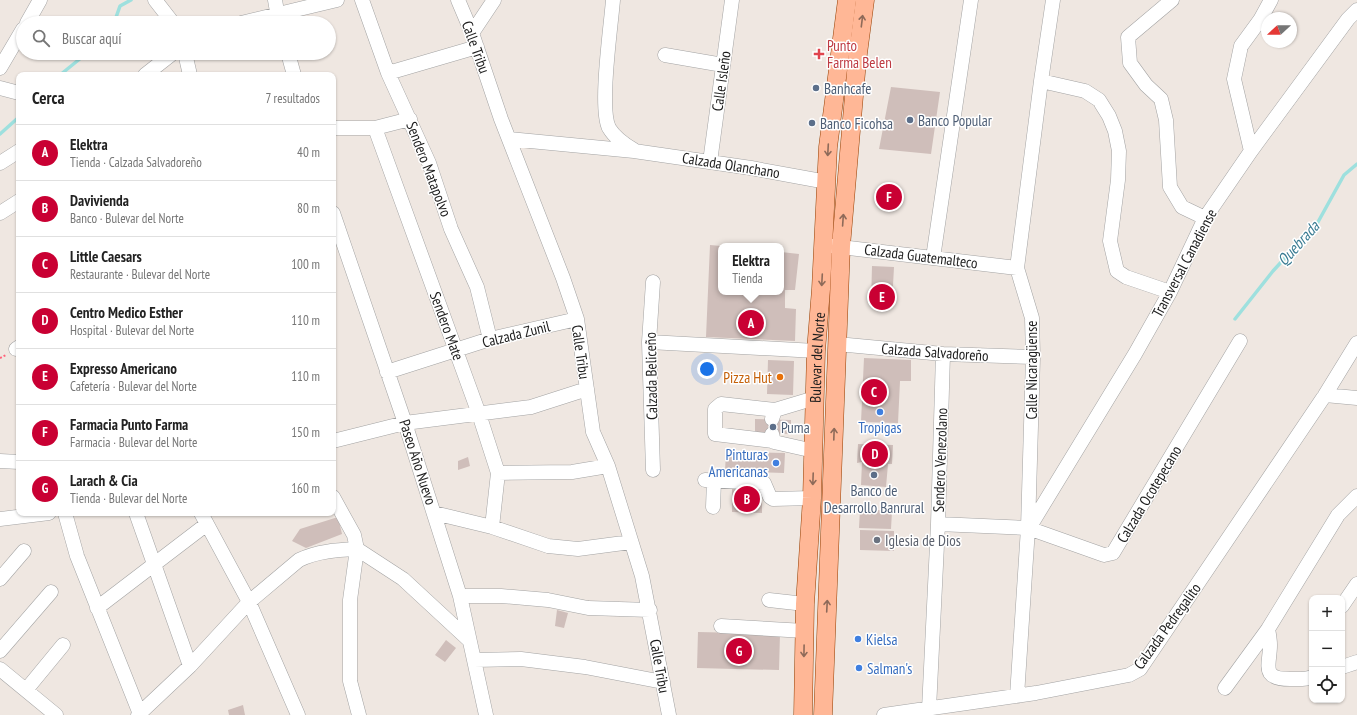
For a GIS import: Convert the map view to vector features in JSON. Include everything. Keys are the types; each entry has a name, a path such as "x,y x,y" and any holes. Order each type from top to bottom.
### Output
{"main road":[{"name":"Bulevar del Norte","path":"823,715 837,344 827,182 828,147 847,0"},
{"name":"Bulevar del Norte","path":"803,715 804,631 814,452 816,351 832,246 865,0"}],"street":[{"path":"30,16 40,0"},
{"path":"155,0 168,16"},
{"path":"264,16 337,0"},
{"name":"Sendero Matapolvo","path":"362,0 388,73 429,163 451,229 476,287 490,339"},
{"name":"Calle Tribu","path":"458,0 472,33 509,139 563,278 577,319 593,432 608,466 642,576 650,610 669,715"},
{"path":"472,33 494,0"},
{"path":"612,0 604,108 609,127 620,140 634,150"},
{"name":"Calle Isleño","path":"710,162 732,0"},
{"path":"933,258 971,0"},
{"name":"Calle Nicaragüense","path":"1017,696 1028,528 1033,357 1032,318 1017,268 1040,81 1053,0"},
{"path":"1172,0 1128,37 1130,63 1146,85 1161,99 1166,120 1170,187 1182,207 1206,218"},
{"path":"1251,151 1234,79 1241,46 1260,20 1271,0"},
{"name":"Transversal Canadiense","path":"1028,528 1135,354 1170,292 1206,218 1251,151 1348,19 1357,10"},
{"path":"0,68 16,41"},
{"path":"388,73 477,47"},
{"path":"665,55 723,65"},
{"path":"149,72 164,60"},
{"path":"187,60 189,72"},
{"path":"290,60 293,72"},
{"path":"1040,81 1085,91 1099,100 1114,131 1119,151 1118,180 1110,241 1117,271 1126,277 1170,292"},
{"path":"0,88 16,92"},
{"path":"336,128 375,128 410,119"},
{"name":"Sendero Mate","path":"375,128 479,414 498,472 492,527"},
{"name":"Calzada Olanchano","path":"509,139 634,150 827,182"},
{"path":"0,164 16,153"},
{"path":"0,213 16,203"},
{"name":"Paseo Año Nuevo","path":"336,222 405,423 460,596 486,715"},
{"name":"Calzada Guatemalteco","path":"832,246 1017,268"},
{"name":"Calzada Beliceño","path":"653,282 649,342 653,470"},
{"name":"Calzada Zunil","path":"387,372 490,339 577,319"},
{"name":"Calzada Ocotepecano","path":"938,524 1028,528 1104,556 1113,553 1240,341"},
{"path":"649,342 816,351"},
{"name":"Calzada Pedregalito","path":"884,715 1017,696 1129,675 1140,669 1325,395 1357,343"},
{"name":"Calzada Salvadoreño","path":"837,344 943,354 1033,357"},
{"name":"Sendero Venezolano","path":"929,709 938,524 943,354"},
{"path":"336,440 405,423 531,407 586,389"},
{"path":"1325,395 1357,398"},
{"path":"814,452 773,437 715,434 715,409 721,404 774,415 815,398"},
{"path":"0,461 16,462"},
{"path":"498,472 572,472 608,466"},
{"path":"713,507 710,480 764,482 770,497 773,499 812,498"},
{"path":"1225,688 1268,629 1338,515 1357,496"},
{"path":"336,502 354,535 357,549 350,600 350,681 359,715"},
{"path":"434,513 492,527 548,546 578,549 631,542"},
{"path":"0,519 24,516"},
{"path":"66,516 77,556 139,714 190,666 249,602 299,560 308,556 333,551 357,549 403,579 469,640"},
{"path":"137,516 190,666"},
{"path":"97,608 153,563 204,519 249,602 298,715"},
{"path":"0,579 24,551"},
{"path":"1345,602 1357,584"},
{"path":"0,651 51,592"},
{"path":"460,596 501,596 548,600 588,608 650,610"},
{"path":"769,600 805,604"},
{"path":"721,626 804,631"},
{"path":"1268,629 1270,645 1267,666 1269,671 1275,677 1281,679 1309,678"},
{"path":"26,690 63,645"},
{"path":"474,660 521,659 585,667 663,682"},
{"path":"1345,666 1357,662"},
{"path":"0,669 56,715"}],"building":[{"name":"Banco Popular","path":"891,87 940,92 931,154 879,149"},
{"path":"710,245 718,246 718,295 784,295 784,252 799,254 795,290 785,290 785,308 796,309 795,341 706,337"},
{"path":"872,266 894,267 892,304 871,303"},
{"path":"864,358 911,360 911,381 900,381 898,423 861,422"},
{"name":"Pizza Hut","path":"768,360 794,361 793,395 767,394"},
{"name":"Puma","path":"755,419 791,420 791,434 755,433"},
{"path":"858,444 893,445 892,464 888,464 886,487 861,485 862,462 857,463"},
{"path":"726,452 785,453 784,473 725,471"},
{"path":"468,457 470,466 458,470 458,461"},
{"path":"732,486 762,486 762,513 732,512"},
{"path":"860,509 892,511 891,529 859,528"},
{"path":"338,517 342,534 306,548 292,541 300,529"},
{"name":"Iglesia de Dios","path":"860,530 894,531 894,551 860,550"},
{"path":"557,610 568,613 564,628 555,626"},
{"path":"698,632 780,634 779,670 697,668"},
{"path":"446,640 456,648 445,662 435,655"},
{"path":"243,705 245,715 229,715 228,710"}],"waterway":[{"path":"116,16 120,6 131,0"},
{"path":"64,72 78,60"},
{"path":"0,134 16,120"},
{"name":"Quebrada","path":"1235,319 1273,271 1318,222 1344,175 1357,164"}],"place":[{"name":"Punto Farma Belen","path":"819,54"},
{"name":"Banhcafe","path":"816,88"},
{"name":"Banco Popular","path":"910,120"},
{"name":"Banco Ficohsa","path":"812,123"},
{"name":"Farmacia Punto Farma","path":"889,197"},
{"name":"Expresso Americano","path":"882,297"},
{"name":"Elektra","path":"751,323"},
{"name":"Pizza Hut","path":"780,377"},
{"name":"Little Caesars","path":"874,392"},
{"name":"Tropigas","path":"880,412"},
{"name":"Puma","path":"773,427"},
{"name":"Centro Medico Esther","path":"875,454"},
{"name":"Pinturas Americanas","path":"776,463"},
{"name":"Banco de Desarrollo Banrural","path":"874,475"},
{"name":"Davivienda","path":"747,499"},
{"name":"Iglesia de Dios","path":"877,540"},
{"name":"Kielsa","path":"858,639"},
{"name":"Larach & Cia","path":"739,651"},
{"name":"Salman's","path":"859,668"}]}
